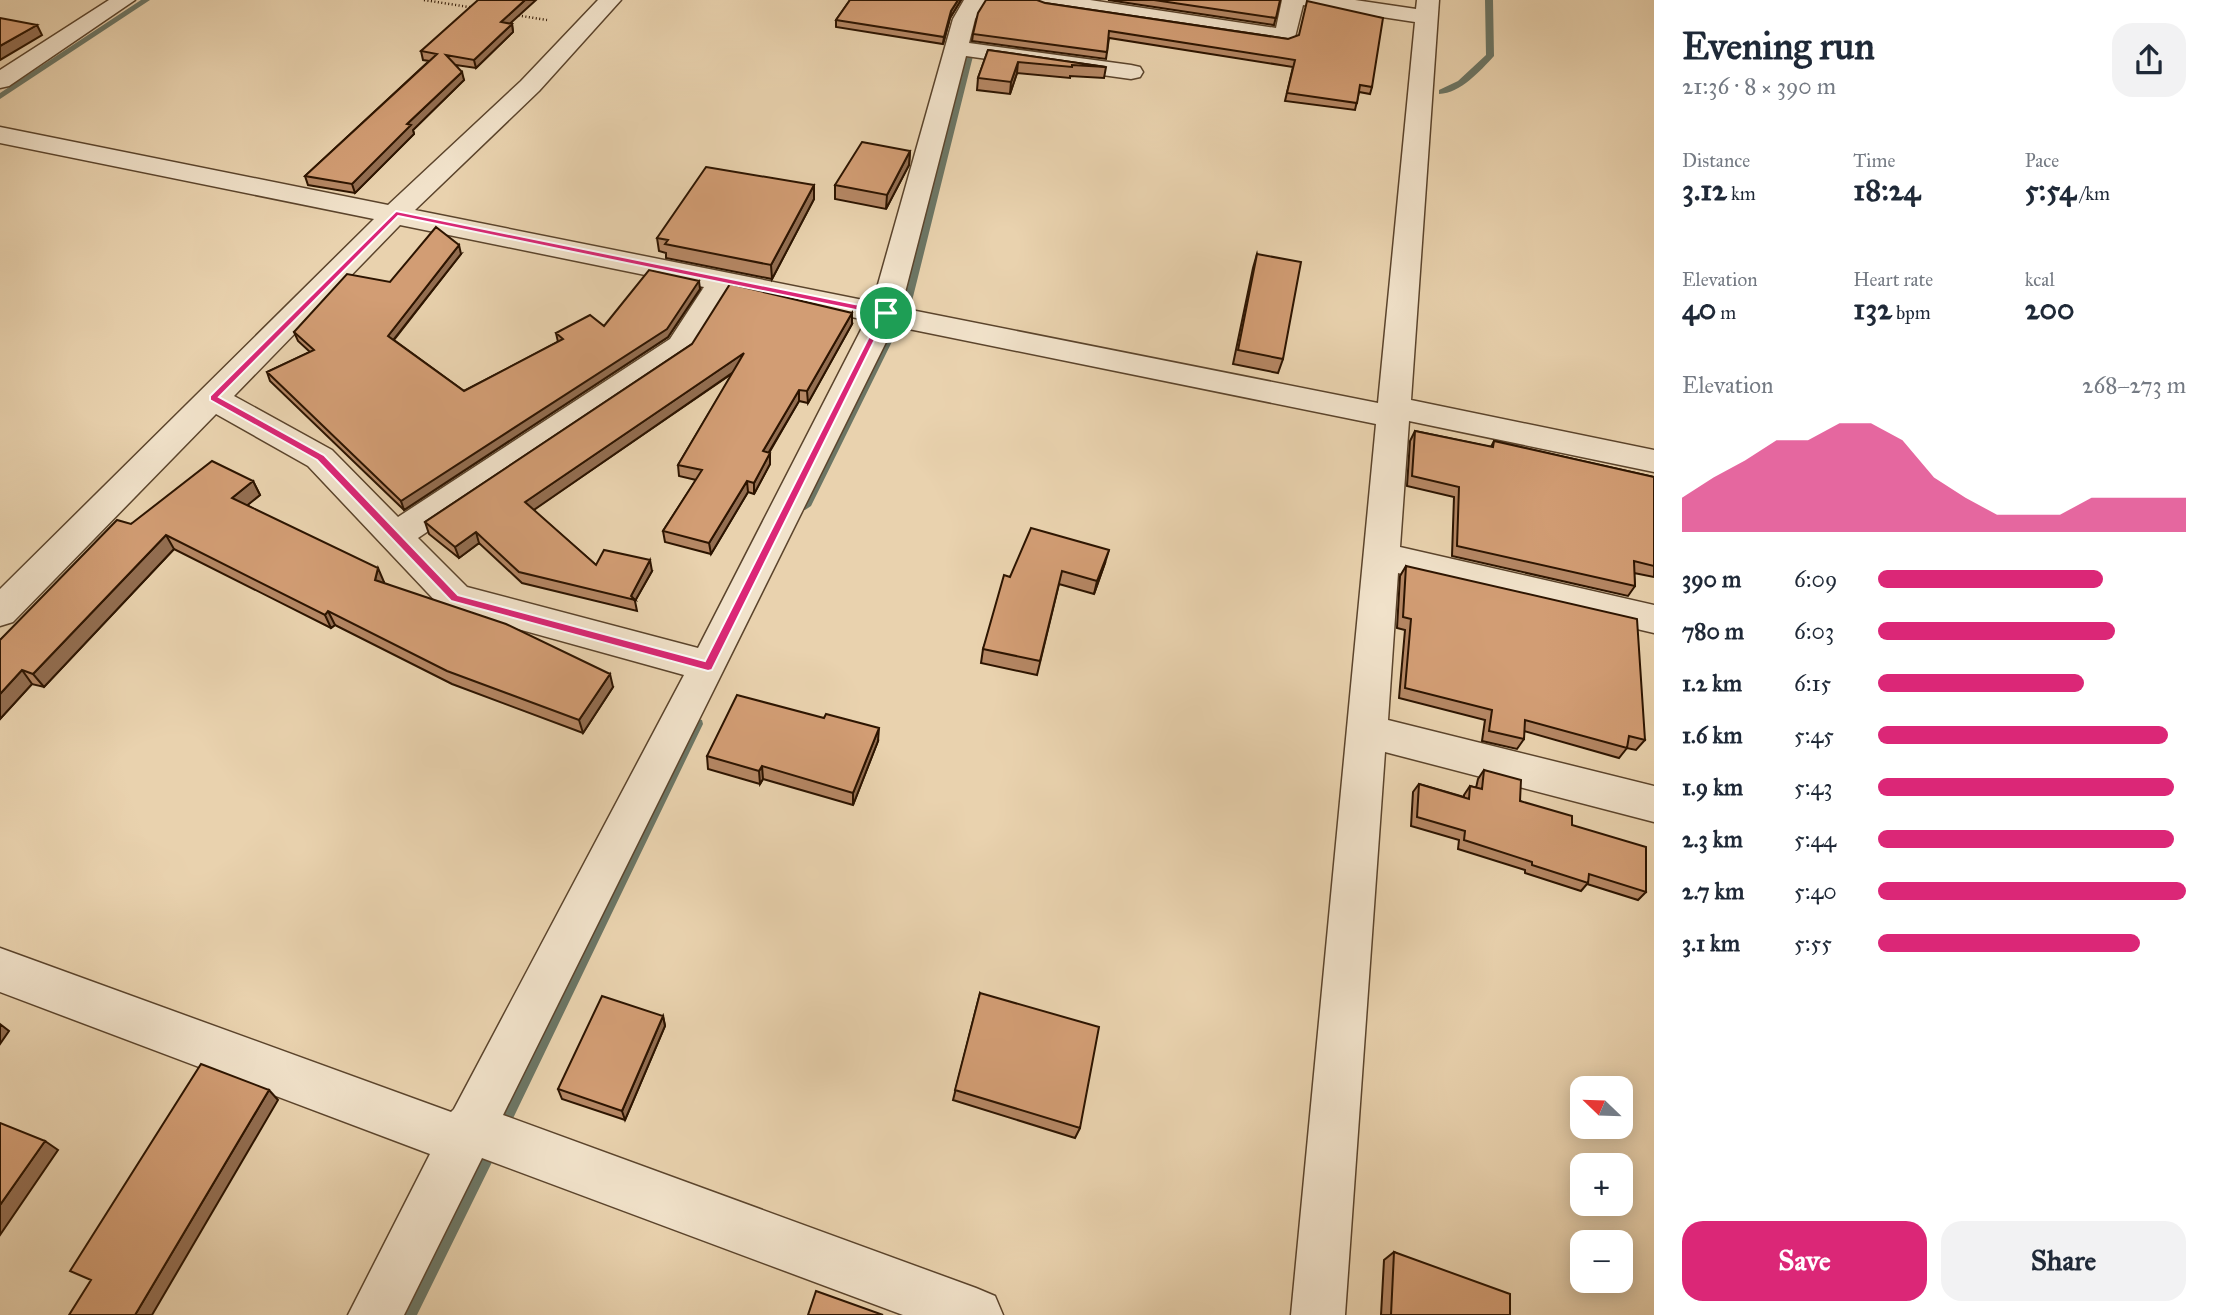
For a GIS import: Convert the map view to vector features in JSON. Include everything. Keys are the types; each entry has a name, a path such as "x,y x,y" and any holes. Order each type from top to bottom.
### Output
{"street":[{"path":"0,81 124,0"},
{"path":"0,612 396,214 530,86 610,0"},
{"path":"375,1315 480,1136 708,666 896,315 966,49 964,19 975,0"},
{"path":"1045,0 1143,53"},
{"path":"966,49 1143,53 1286,36 1293,0"},
{"path":"1308,0 1427,8 1318,1315"},
{"path":"0,135 896,315 1654,461"},
{"path":"395,536 681,345 723,280"},
{"path":"213,398 320,458 455,598 708,666"},
{"path":"1381,556 1654,620"},
{"path":"1367,731 1654,804"},
{"path":"0,970 480,1136 976,1315"}],"path":[{"path":"424,0 477,9"},
{"path":"504,13 584,26"}],"building":[{"path":"478,0 525,0 501,22 512,24 474,60 446,55 462,72 407,124 411,125 352,184 305,176 437,54 421,51"},
{"path":"850,0 958,0 951,11 944,37 836,20"},
{"path":"986,0 1037,0 1288,39 1299,35 1307,1 1383,18 1372,87 1360,85 1357,103 1287,93 1295,60 1109,31 1107,52 973,34 978,13"},
{"path":"1154,0 1280,0 1276,18"},
{"path":"0,18 37,25 0,46"},
{"path":"988,50 1106,67 1018,62 1011,82 978,78"},
{"path":"862,142 910,151 887,195 835,185"},
{"path":"706,167 814,185 771,265 665,244 668,240 657,238"},
{"path":"436,227 459,245 388,336 464,391 563,339 556,333 590,315 604,326 649,270 699,281 667,329 401,501 267,372 314,350 294,332 347,274 390,282"},
{"path":"1257,254 1301,262 1283,359 1238,350"},
{"path":"730,284 852,313 807,391 799,390 763,451 770,453 754,483 747,481 709,543 663,531 702,470 678,465 744,353 525,502 596,565 604,550 650,560 631,596 635,600 519,572 476,532 455,547 425,522 692,344"},
{"path":"1415,431 1493,447 1494,441 1654,477 1654,566 1634,561 1635,586 1457,546 1459,487 1412,476"},
{"path":"212,461 253,481 232,498 378,568 375,580 506,624 610,674 579,720 447,671 328,611 325,615 166,535 33,674 22,670 0,694 0,640 117,520 131,524"},
{"path":"1031,528 1109,550 1097,581 1062,571 1040,661 983,649 1004,575 1010,577"},
{"path":"1406,566 1637,619 1645,740 1629,736 1627,748 1525,720 1524,739 1489,731 1492,710 1405,688 1411,619 1403,617"},
{"path":"737,695 824,718 826,714 879,728 853,793 762,766 759,771 707,756"},
{"path":"1484,770 1521,780 1520,801 1572,816 1572,825 1646,847 1646,892 1589,874 1588,883 1532,865 1532,862 1464,840 1465,831 1417,817 1419,784 1469,799 1470,786 1482,789"},
{"path":"980,993 1099,1027 1080,1128 955,1090"},
{"path":"602,996 663,1016 622,1111 558,1089"},
{"path":"201,1064 269,1090 135,1315 69,1315 91,1280 70,1271"},
{"path":"0,1123 45,1141 0,1205"},
{"path":"1394,1252 1510,1294 1510,1315 1391,1315"},
{"path":"816,1291 883,1315 808,1315"}],"waterway":[{"path":"0,97 146,0"},
{"path":"805,506 907,301 978,20 988,0"},
{"path":"1442,92 1461,83 1490,56 1489,0"},
{"path":"499,1129 697,724"},
{"path":"408,1315 491,1146"}],"route":[{"path":"396,214 886,313 708,666 455,598 320,458 213,398 396,214"}]}
